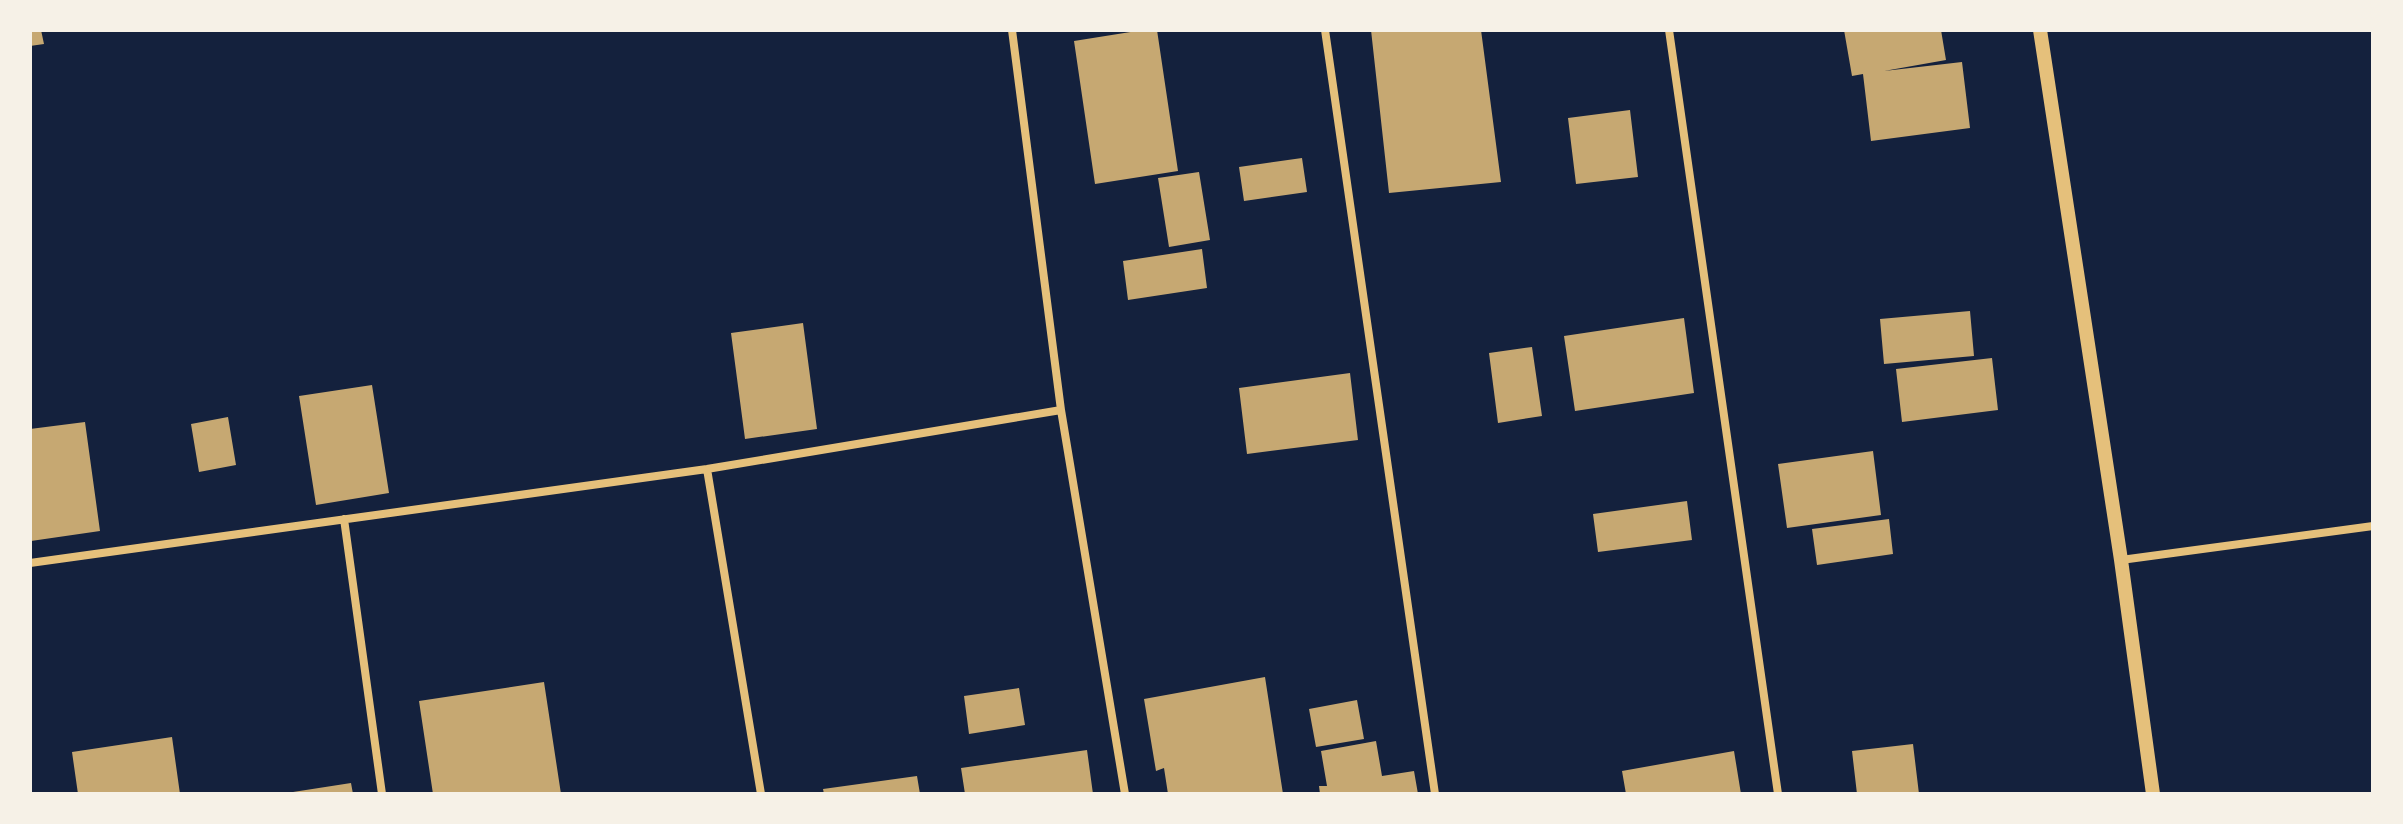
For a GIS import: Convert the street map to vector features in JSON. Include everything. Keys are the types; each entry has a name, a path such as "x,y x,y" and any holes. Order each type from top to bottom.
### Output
{"street":[{"path":"1012,30 1061,410 1125,794"},
{"path":"1325,30 1435,794"},
{"path":"1669,30 1778,794"},
{"path":"2040,30 2121,560 2153,794"},
{"path":"30,563 707,469 1061,410"},
{"path":"707,469 761,794"},
{"path":"344,519 382,794"},
{"path":"2121,560 2373,526"}],"building":[{"path":"30,30 41,30 44,44 30,46"},
{"path":"1157,30 1178,171 1095,184 1074,41"},
{"path":"1371,30 1481,30 1501,182 1389,193"},
{"path":"1844,30 1941,30 1946,60 1884,71 1962,62 1970,128 1871,141 1863,74 1852,76"},
{"path":"1630,110 1638,177 1576,184 1568,118"},
{"path":"1302,158 1307,192 1244,201 1239,167"},
{"path":"1199,172 1210,240 1169,247 1158,178"},
{"path":"1202,249 1207,288 1128,300 1123,261"},
{"path":"1970,311 1974,356 1884,364 1880,319"},
{"path":"1684,318 1694,393 1575,411 1564,336"},
{"path":"803,323 817,429 745,439 731,333"},
{"path":"1532,347 1542,416 1498,423 1489,353"},
{"path":"1992,358 1998,410 1902,422 1896,369"},
{"path":"1350,373 1358,440 1247,454 1239,388"},
{"path":"372,385 389,493 316,505 299,396"},
{"path":"228,417 236,465 199,472 191,424"},
{"path":"85,422 100,531 31,541 30,429"},
{"path":"1873,451 1881,515 1787,528 1778,464"},
{"path":"1687,501 1692,540 1598,552 1593,514"},
{"path":"1889,519 1893,554 1817,565 1812,529"},
{"path":"1265,677 1283,794 1168,794 1164,768 1156,771 1144,699"},
{"path":"544,682 561,794 433,794 419,701"},
{"path":"1019,688 1025,725 969,734 964,696"},
{"path":"1357,700 1364,739 1316,747 1309,709"},
{"path":"172,737 180,794 78,794 72,752"},
{"path":"1376,741 1382,776 1414,771 1418,794 1320,794 1319,786 1327,786 1321,751"},
{"path":"1913,744 1919,794 1857,794 1852,751"},
{"path":"1087,750 1093,794 965,794 961,768"},
{"path":"1734,751 1741,794 1626,794 1622,771"},
{"path":"917,776 920,794 824,794 823,789"},
{"path":"351,783 353,794 293,794 293,792"}]}
